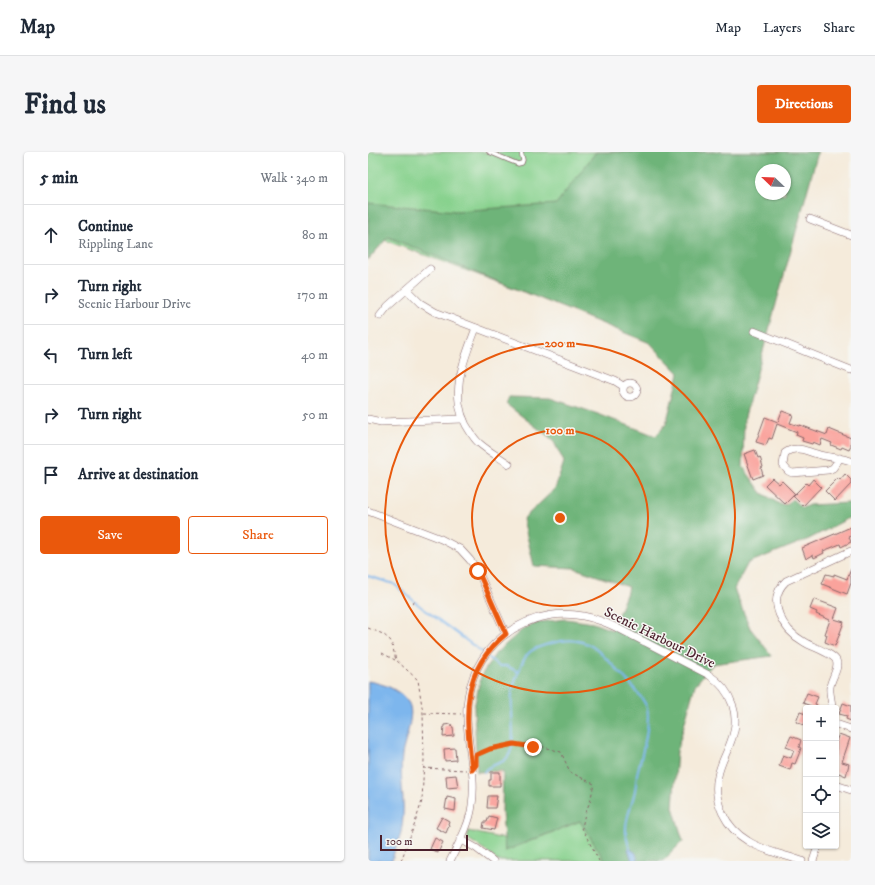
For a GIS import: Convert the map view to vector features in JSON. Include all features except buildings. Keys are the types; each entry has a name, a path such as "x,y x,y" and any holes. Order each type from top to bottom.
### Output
{"street":[{"path":"810,219 851,235"},
{"path":"380,316 388,306 430,268"},
{"path":"407,290 420,303 430,309 615,381 623,386"},
{"path":"476,328 462,363 459,377 458,400 463,419 470,432 478,442 509,464"},
{"path":"754,331 851,370"},
{"path":"368,419 381,422 463,419"},
{"path":"840,458 833,468 828,470 811,470 792,473 788,472 783,465 785,453 795,448 823,456 840,458 851,461"},
{"path":"368,512 441,539 460,549 478,571 506,634"},
{"path":"832,705 830,688 837,667 836,660 832,655 803,642 790,630 778,611 776,599 780,588 786,580 851,551"},
{"name":"Scenic Harbour Drive","path":"450,861 460,840 472,806 474,790 467,714 470,689 474,674 487,652 506,634 523,624 543,616 564,614 585,616 615,627 715,679 723,687 729,695 733,705 735,717 733,737 717,780 718,798 724,816 734,830 749,842 802,861"},
{"path":"839,725 851,729"},
{"path":"839,786 851,790"},
{"path":"460,840 476,848 493,861"},
{"path":"813,861 817,849"}],"lane":[{"path":"489,152 518,164 522,163 524,160 521,152"}],"path":[{"path":"412,603 416,600"},
{"path":"368,628 383,634 391,641 396,660"},
{"path":"382,653 396,660 418,680 424,713 422,801 401,861"},
{"path":"424,713 467,714"},
{"path":"476,755 490,749 514,744 544,747 560,752 570,772 594,784 582,828 599,861"},
{"path":"423,768 472,770"}],"green space":[{"path":"368,152 779,152 767,164 755,164 755,200 759,200 705,359 368,234"},
{"path":"596,152 818,152 744,420 743,467 762,493 781,505 787,504 792,499 802,508 809,505 849,503 851,505 851,517 809,539 748,563 734,589 750,628 772,656 713,664 695,685 677,751 673,807 683,841 663,861 605,861 580,821 505,851 502,812 503,771 477,772 474,708 481,676 496,653 523,629 540,622 566,619 593,623 612,630 629,587 574,568 534,566 523,519 555,489 564,462 553,440 506,404 509,397 550,398 656,436 666,424 679,373 650,343 388,237 368,260 368,203 456,211 556,204"},
{"path":"580,821 605,861 497,861 485,850 468,839 467,835 468,831 504,839 505,851"}],"water":[{"path":"368,681 385,685 400,693 408,702 411,713 401,764 403,808 402,826 392,861 368,861"},
{"path":"629,848 636,853 638,861 632,861"}],"waterway":[{"path":"368,576 394,584 420,606 482,652"},
{"path":"484,772 489,767 500,763 510,753 513,739 512,693 518,673 526,655 539,647 568,640 588,644 598,651 623,676 639,695 647,708 647,732 626,828 627,841 630,848"},
{"path":"489,658 499,666 506,666 519,672"}],"route":[{"path":"478,571 506,634 487,652 483,658 474,674 470,689 467,719 472,770 476,765 476,755 479,753 514,744 533,747"}]}
